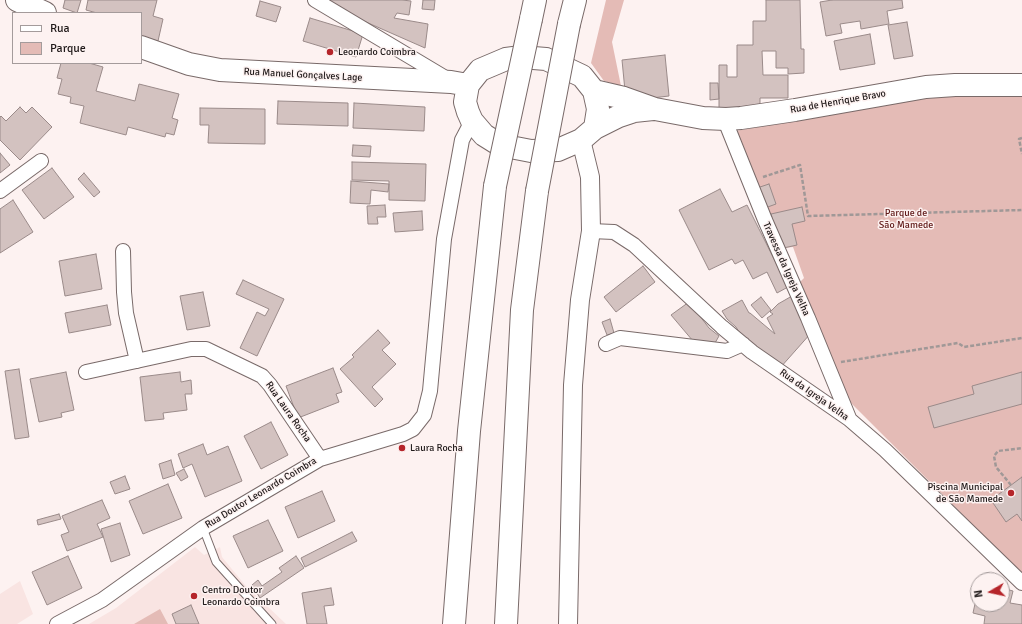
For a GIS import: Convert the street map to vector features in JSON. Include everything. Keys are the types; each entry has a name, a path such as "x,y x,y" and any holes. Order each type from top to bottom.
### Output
{"main road":[{"path":"17,0 43,12"},
{"path":"506,624 522,310 537,191 569,24 575,0"},
{"path":"454,624 469,431 495,186 533,10"},
{"name":"Rua Manuel Gonçalves Lage","path":"142,47 189,64 220,70 460,83"},
{"path":"521,56 546,59 582,76 594,91 598,109 588,134 558,150 531,151 500,145 484,135 472,121 460,83 480,70 506,59 521,56"},
{"name":"Rua de Henrique Bravo","path":"594,91 624,98 654,109 703,118 726,119 795,110 926,87 955,85 1022,85"},
{"name":"Rua de Henrique Bravo","path":"588,134 619,116 634,111 654,109"}],"street":[{"path":"315,0 460,83"},
{"name":"Travessa da Igreja Velha","path":"726,119 728,128 765,220 849,419"},
{"name":"Rua Doutor Leonardo Coimbra","path":"57,624 102,600 203,528 320,459 403,434 413,429 424,415 430,391 444,239 462,140 472,121"},
{"path":"568,624 573,385 580,300 591,231 588,134"},
{"path":"0,191 41,161"},
{"name":"Rua da Igreja Velha","path":"591,231 614,232 634,245 722,327 743,344 849,419 886,450 1022,583"},
{"path":"123,251 126,313 137,361"},
{"path":"606,344 620,338 727,351 743,344"},
{"name":"Rua Laura Rocha","path":"86,372 191,349 206,349 262,376 270,385 320,459"}],"lane":[{"path":"203,528 216,562 272,624"}],"path":[{"path":"1022,138 1019,139 1022,154"},
{"path":"759,178 800,165 808,216 1022,210"},
{"path":"827,365 958,343 964,347 1022,338"},
{"path":"1011,485 996,467 994,456 998,451 1022,448"}],"shaded area":[{"name":"Centro Doutor Leonardo Coimbra","path":"195,547 204,555 220,547 222,557 245,585 286,624 89,624 116,608"},
{"path":"20,581 33,614 17,624 0,624 0,594"}],"green space":[{"path":"606,0 624,0 612,42 621,86 604,81 591,63"},
{"name":"Parque de São Mamede","path":"944,97 1022,97 1022,574 844,396 800,286 800,282 804,278 793,247 783,248 735,131 895,102"},
{"path":"160,609 168,624 134,624"}],"building":[{"path":"65,0 81,0 77,12 63,8"},
{"path":"88,0 157,0 153,16 163,19 158,41 142,37 142,12 93,12 86,10"},
{"path":"316,0 411,1 409,15 397,13 394,18 428,24 425,48"},
{"path":"423,0 435,0 434,10 422,9"},
{"path":"766,0 800,0 801,49 804,49 804,73 788,74 788,68 776,68 776,51 762,51 763,75 788,75 788,98 760,98 760,108 719,108 719,65 727,65 727,77 737,77 737,45 753,45 753,21 766,21"},
{"path":"832,0 902,0 903,8 887,11 889,24 861,29 860,21 840,24 842,33 826,36 820,2"},
{"path":"260,1 281,7 276,22 256,16"},
{"path":"310,18 363,34 356,57 303,41"},
{"path":"907,22 913,56 894,59 888,25"},
{"path":"870,34 875,64 840,70 834,41"},
{"path":"665,55 669,96 626,101 622,60"},
{"path":"61,64 92,64 103,67 96,91 135,101 139,84 179,94 172,118 178,120 174,135 166,133 165,137 128,127 126,135 80,123 84,106 70,103 71,97 58,94 62,79 57,78"},
{"path":"710,83 718,83 719,99 710,100"},
{"path":"278,101 348,103 348,126 277,124"},
{"path":"354,103 425,107 424,131 353,128"},
{"path":"20,107 26,113 32,107 52,127 20,160 0,140 0,117 1,116 6,121"},
{"path":"200,108 265,109 265,144 208,143 209,125 200,125"},
{"path":"353,145 371,146 370,157 352,156"},
{"path":"0,153 10,165 0,173"},
{"path":"352,162 426,164 425,201 389,200 389,181 352,180"},
{"path":"52,168 74,197 44,219 22,190"},
{"path":"84,173 100,192 94,197 78,179"},
{"path":"351,181 389,184 388,192 371,190 370,204 350,203"},
{"path":"769,184 776,204 765,208 757,188"},
{"path":"720,189 732,212 747,205 788,287 777,293 767,272 753,279 743,260 735,264 732,259 709,270 679,210"},
{"path":"13,200 33,232 0,253 0,209"},
{"path":"385,205 386,217 377,217 378,224 368,224 367,206"},
{"path":"802,207 805,221 792,224 797,245 779,249 771,214"},
{"path":"422,211 423,230 395,232 393,213"},
{"path":"96,254 102,289 65,296 59,261"},
{"path":"643,266 655,282 616,312 604,297"},
{"path":"243,280 284,299 257,356 240,348 257,312 265,316 269,309 236,294"},
{"path":"203,292 210,326 187,330 180,296"},
{"path":"792,296 811,333 780,368 739,332 722,311 742,300 749,313 775,334 767,318 773,314 770,312 778,304"},
{"path":"761,297 771,310 762,318 751,305"},
{"path":"689,302 709,328 719,336 715,343 693,341 671,315"},
{"path":"107,305 111,325 69,333 65,313"},
{"path":"610,319 614,333 607,335 602,322"},
{"path":"378,330 390,343 382,350 396,364 372,387 383,399 375,407 340,369 354,357 352,355"},
{"path":"333,368 342,392 336,394 339,402 298,418 286,386"},
{"path":"19,369 29,437 15,439 5,371"},
{"path":"66,372 74,410 61,413 62,417 39,422 30,379"},
{"path":"180,372 181,382 191,380 192,394 185,394 187,410 163,413 164,419 145,421 140,377"},
{"path":"1022,372 1022,404 934,428 928,407 974,394 972,386"},
{"path":"271,422 288,455 261,469 244,436"},
{"path":"203,444 207,455 228,446 242,481 205,497 192,464 183,468 178,454"},
{"path":"171,460 175,475 163,479 159,464"},
{"path":"184,469 188,477 181,481 176,473"},
{"path":"125,476 130,489 115,494 110,482"},
{"name":"Piscina Municipal de São Mamede","path":"1022,477 1022,521 1017,514 1006,522 991,500"},
{"path":"168,484 182,518 143,534 129,501"},
{"path":"322,491 335,521 298,538 285,507"},
{"path":"102,500 110,518 97,524 103,537 67,551 61,535 69,532 62,516"},
{"path":"59,514 61,519 38,525 37,520"},
{"path":"268,520 283,551 248,568 233,536"},
{"path":"120,523 130,555 111,562 101,529"},
{"path":"352,532 357,541 305,567 301,558"},
{"path":"68,556 82,588 47,605 32,572"},
{"path":"296,556 304,568 260,598 252,585 258,580 262,586 282,572 279,568"},
{"path":"331,588 334,605 324,606 327,624 307,624 302,593"},
{"path":"1010,590 1013,591 1010,603"},
{"path":"1010,603 1022,605 1022,624 984,624 985,616 973,613 1010,612"},
{"path":"191,605 199,624 176,624 172,614"}],"place":[{"name":"Leonardo Coimbra","path":"330,52"},
{"name":"Laura Rocha","path":"402,448"},
{"name":"Piscina Municipal de São Mamede","path":"1011,493"},
{"name":"Centro Doutor Leonardo Coimbra","path":"194,596"}]}
